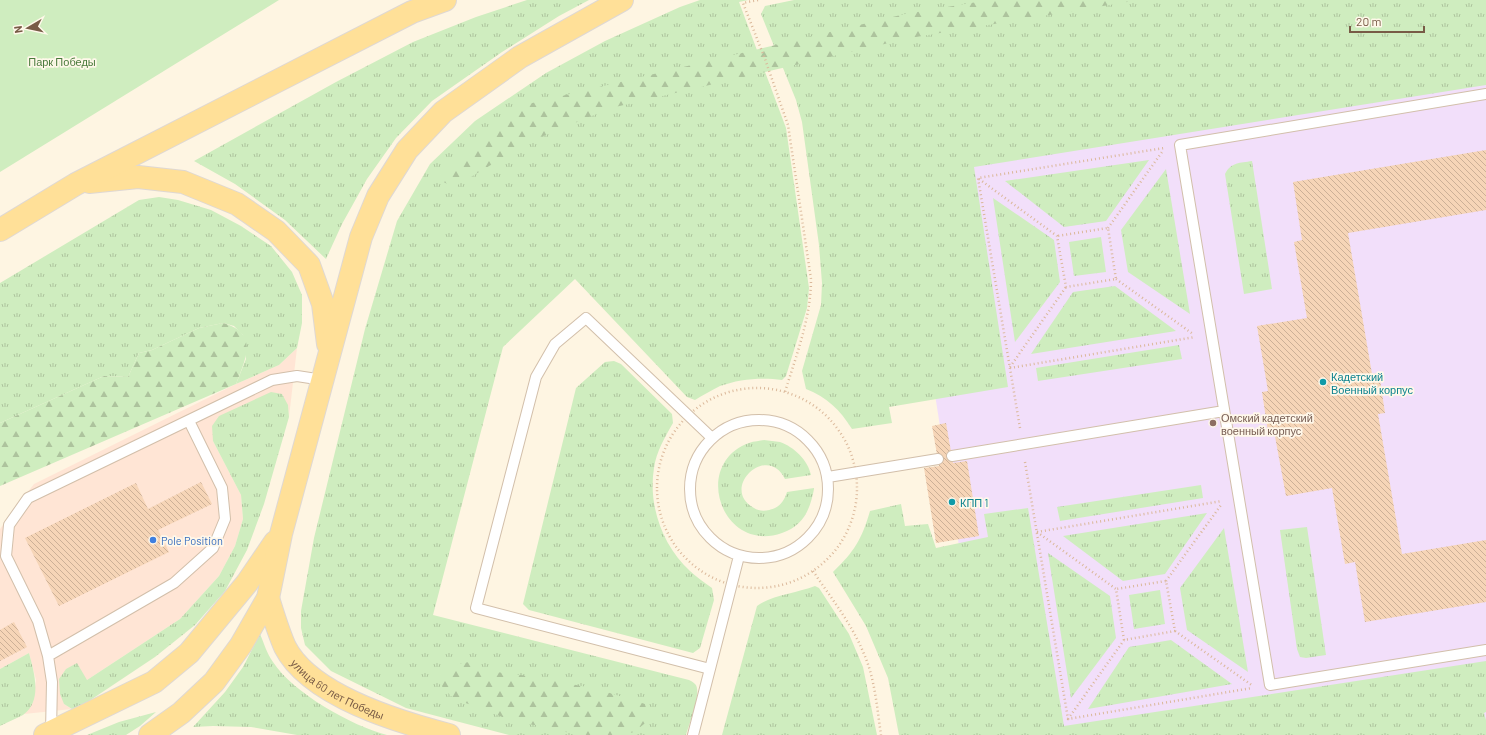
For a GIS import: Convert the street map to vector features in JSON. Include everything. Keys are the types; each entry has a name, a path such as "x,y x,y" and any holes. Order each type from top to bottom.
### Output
{"main road":[{"path":"0,230 76,184 412,12 445,0"},
{"path":"150,735 181,713 214,682 241,645 268,598 281,534 362,237 378,196 407,150 443,112 520,57 622,0"},
{"path":"76,184 138,177 183,182 237,204 276,231 309,264 324,304 329,356"},
{"path":"48,734 154,682 189,653 247,583 281,534"},
{"name":"улица 60 лет Победы","path":"268,598 286,648 304,671 335,693 373,711 419,727 449,735"}],"lane":[{"path":"1486,94 1180,145 1270,686 1486,650"},
{"path":"710,669 476,608 536,377 555,344 586,318 712,438"},
{"path":"48,734 52,682 48,656 38,621 6,556 9,525 28,498 272,380 297,376 323,380"},
{"path":"952,456 1224,412"},
{"path":"750,420 771,420 791,427 809,440 821,457 828,477 829,497 824,517 812,534 798,548 779,556 759,559 739,556 720,547 705,533 694,515 690,494 691,474 698,454 712,438 729,426 750,420"},
{"path":"48,656 174,583 213,548 225,519 222,488 189,421"},
{"path":"828,477 938,459"},
{"path":"693,735 739,556"}],"path":[{"path":"758,0 742,3 765,59 788,125 811,279 811,295 808,312 785,392"},
{"path":"1116,279 1108,228 1166,147"},
{"path":"978,178 1057,236 1066,287 1010,368 1197,336 1116,279 1066,287"},
{"path":"1057,236 1108,228"},
{"path":"764,388 785,392 802,399 818,409 832,422 843,438 856,473 857,492 849,528 840,544 832,554 813,571 798,580 771,587 748,588 731,585 713,579 697,569 682,556 671,540 662,522 657,497 659,465 675,430 688,416 704,403 723,394 744,389 764,388"},
{"path":"1068,719 1124,640 1116,589 1037,532 1224,501 1166,580 1116,589"},
{"path":"813,571 852,628 865,655 873,684 882,735"},
{"path":"1166,580 1175,631 1255,688"},
{"path":"1124,640 1175,631"}],"shaded area":[{"name":"Омский кадетский военный корпус","path":"1486,20 1486,735 989,735 890,111"},
{"path":"297,348 289,417 288,405 213,441 241,495 243,519 235,546 219,576 180,619 87,680 64,704 72,709 24,714 33,701 36,680 29,653 0,669 0,529 13,511 34,484 236,384 279,365"}],"green space":[{"name":"Парк Победы","path":"0,0 279,0 0,172"},
{"path":"527,0 589,0 559,16 502,52 432,101 396,138 367,179 342,224 326,259 285,220 235,184 194,161 336,82 413,42 476,17"},
{"path":"700,0 748,0 739,2 786,128 809,288 807,308 786,376 782,380 743,380 720,386 695,400 687,397 575,279 503,347 433,615 689,680 697,687 697,693 686,735 509,735 406,708 331,671 305,645 301,628 301,611 314,538 365,329 397,221 430,164 475,121 546,73 605,41 680,7"},
{"path":"794,0 1486,0 1486,85 974,167 1008,387 889,407 892,423 852,429 838,410 827,400 806,389 802,371 821,305 822,283 819,245 802,122 796,100 761,14 765,6"},
{"path":"989,0 1139,0 910,38 611,108 531,141 454,187 437,179 528,104 905,14"},
{"path":"1149,160 1106,221 1064,227 1005,181"},
{"path":"1252,161 1272,289 1244,294 1225,174 1233,165"},
{"path":"1166,169 1190,314 1128,272 1121,230"},
{"path":"159,197 178,200 211,210 241,226 271,246 292,272 302,295 302,323 297,348 279,365 236,384 246,359 243,335 234,326 223,323 199,328 152,350 139,353 128,377 104,376 0,423 0,283 139,200"},
{"path":"993,198 1054,240 1060,282 1015,342"},
{"path":"1101,237 1106,272 1074,276 1069,242"},
{"path":"1115,286 1176,331 1031,354 1073,292"},
{"path":"223,323 234,327 242,333 246,340 246,356 236,384 0,486 0,423 104,376 128,377 139,353 152,350 199,328"},
{"path":"1179,345 1182,359 1038,381 1036,368"},
{"path":"614,361 621,364 672,414 673,423 661,445 655,462 653,496 659,524 672,549 680,561 690,571 712,588 714,600 700,648 693,653 529,610 523,604 576,388 605,362"},
{"path":"271,392 282,394 288,405 289,417 264,504 247,550 225,591 195,625 155,657 86,703 72,709 64,704 60,694 59,679 66,669 77,663 87,680 180,619 219,576 235,546 243,519 241,495 213,441 212,426 219,416"},
{"path":"764,440 780,442 790,447 804,459 811,475 785,479 777,469 768,465 758,467 750,472 744,481 742,490 745,500 754,508 761,511 775,508 784,499 787,492 814,489 808,510 800,522 782,533 761,536 743,531 730,519 721,504 718,486 721,469 731,454 749,443"},
{"path":"1201,485 1203,498 1060,521 1057,507"},
{"path":"901,504 905,526 928,524 936,548 988,537 984,514 1028,508 1064,726 1486,661 1486,712 1484,713 1486,720 1486,735 899,735 888,678 866,626 833,572 852,551 864,530 870,511"},
{"path":"1207,513 1165,574 1123,581 1063,536"},
{"path":"1307,527 1326,655 1306,658 1300,657 1297,649 1280,530"},
{"path":"1224,528 1248,672 1187,630 1180,588"},
{"path":"1048,553 1110,596 1116,638 1071,698"},
{"path":"815,586 819,588 849,634 863,667 877,735 722,735 757,606 770,599"},
{"path":"1160,590 1165,624 1134,629 1129,595"},
{"path":"260,634 271,659 282,674 294,685 324,707 357,724 387,735 297,735 251,727 193,727 225,692 243,667"},
{"path":"1171,640 1232,684 1088,709 1129,647"},
{"path":"29,653 35,677 35,694 33,702 23,715 0,726 0,669"},
{"path":"469,662 489,671 529,676 597,689 645,704 649,720 634,732 622,735 576,735 556,729 512,721 454,699 437,681 452,665"},
{"path":"156,712 140,726 126,735 87,735 119,722"}],"building":[{"name":"Кадетский Военный корпус","path":"1486,150 1486,210 1348,233 1372,374 1379,373 1385,413 1378,414 1402,554 1486,540 1486,602 1365,622 1355,562 1345,564 1332,488 1286,496 1274,431 1268,432 1262,392 1268,391 1257,326 1307,318 1294,242 1302,240 1293,182"},
{"name":"КПП 1","path":"946,423 953,463 967,461 979,536 936,543 924,468 939,466 932,426"},
{"path":"201,482 212,504 158,530 169,552 59,606 25,538 136,483 148,509"},
{"path":"14,622 27,647 0,661 0,630"}],"place":[{"name":"Кадетский Военный корпус","path":"1323,382"},
{"name":"Омский кадетский военный корпус","path":"1213,423"},
{"name":"КПП 1","path":"952,502"},
{"name":"Pole Position","path":"153,540"}]}
